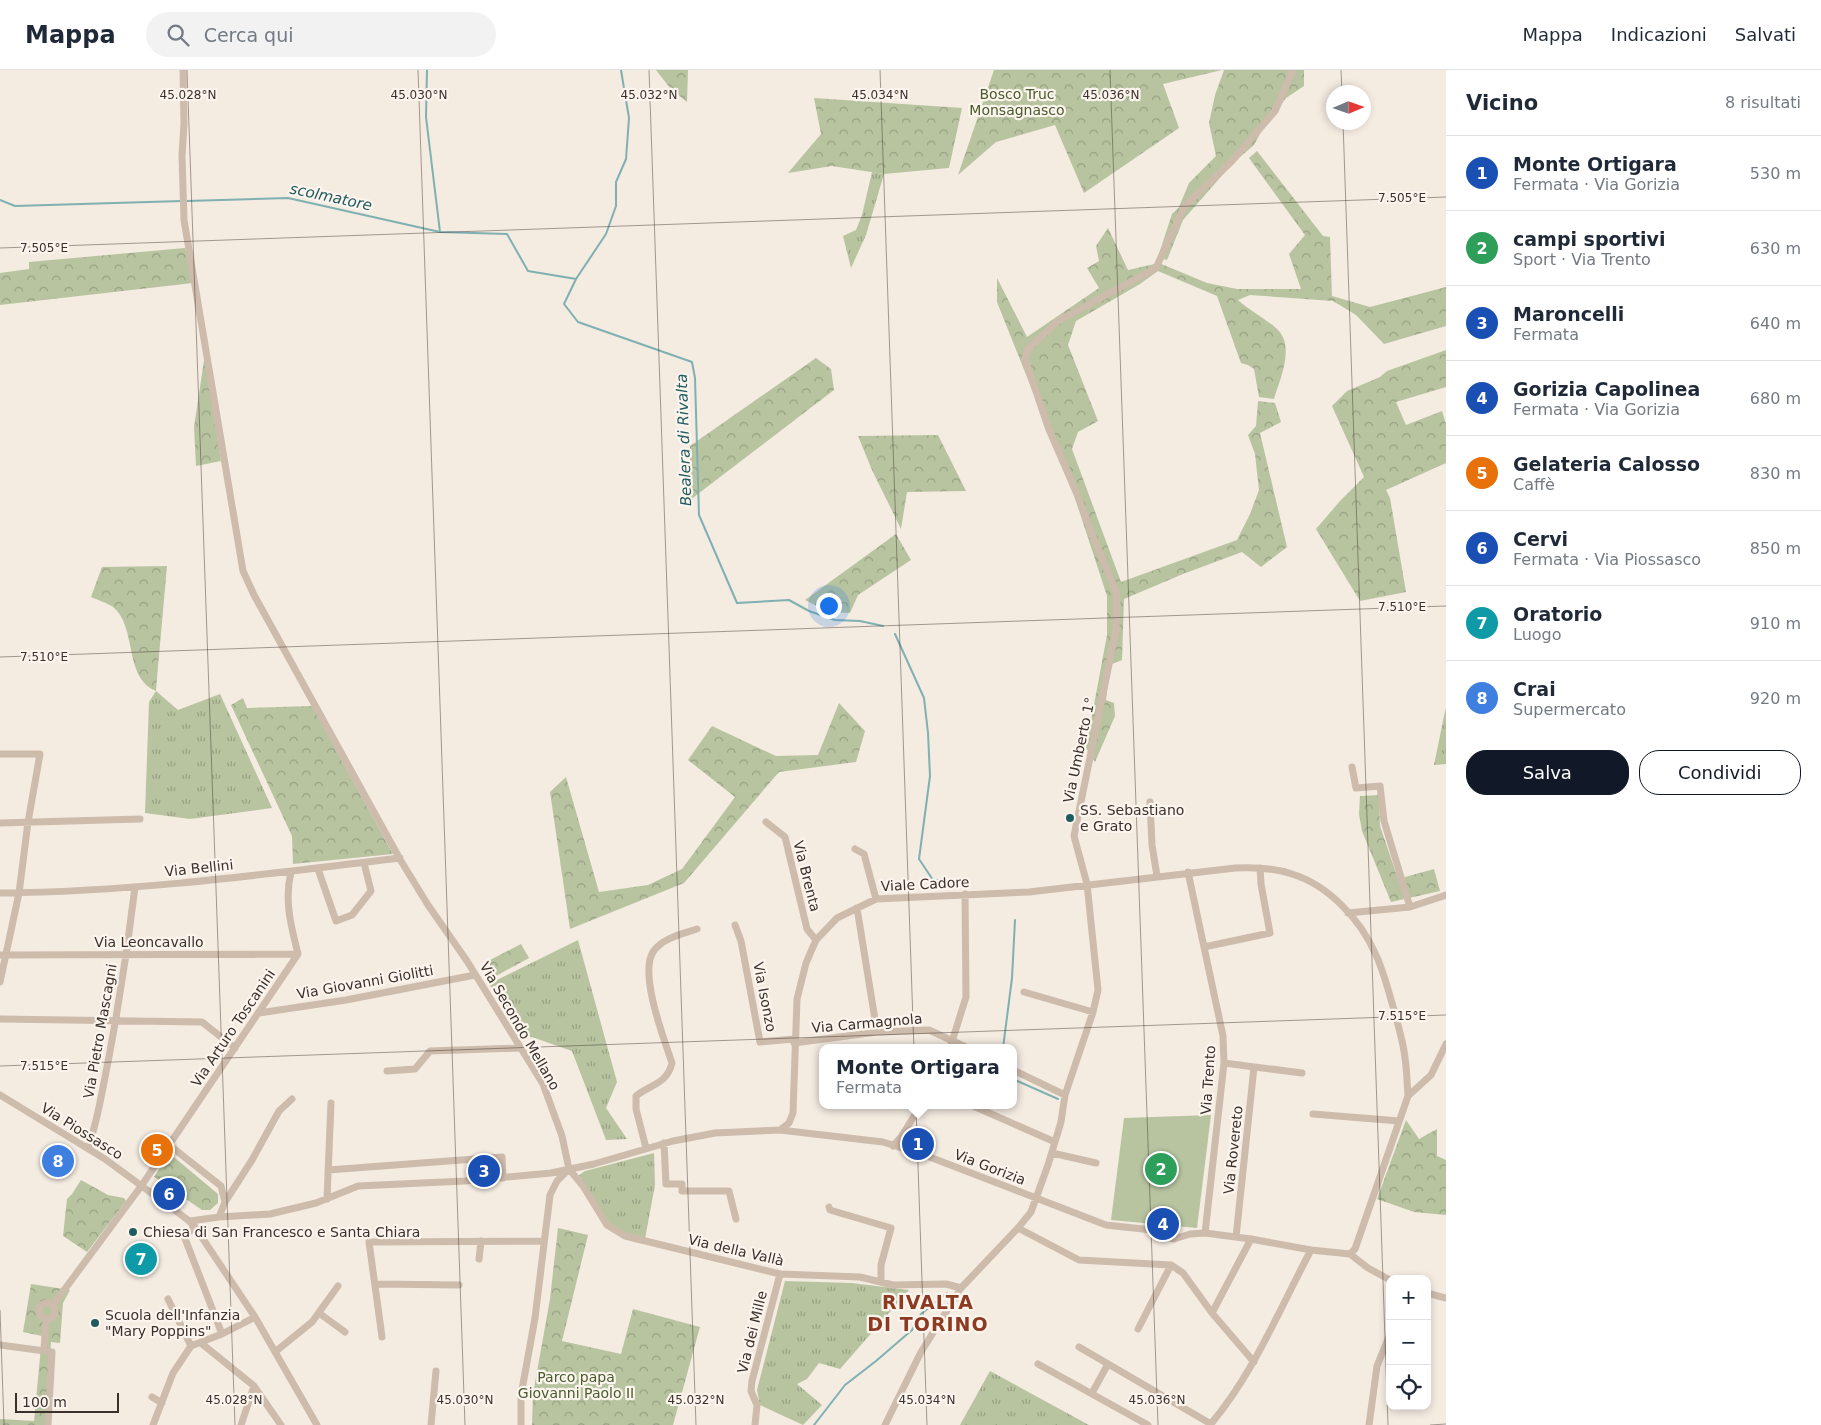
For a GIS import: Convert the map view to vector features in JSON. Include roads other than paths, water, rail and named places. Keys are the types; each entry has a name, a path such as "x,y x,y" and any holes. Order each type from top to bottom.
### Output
{"street":[{"name":"Via Secondo Mellano","path":"183,70 183,202 189,250 243,571 254,595 370,807 428,905 476,974 543,1084 562,1136 569,1169"},
{"name":"Via Umberto 1°","path":"885,1425 922,1352 960,1288 1018,1228 1030,1212 1037,1198 1061,1122 1065,1095 1093,1012 1098,990 1087,884 1074,836 1116,630 1117,594 1048,427 1025,359 1028,349 1058,321 1156,268 1184,206 1232,161 1276,111 1292,70"},
{"path":"0,754 40,754 28,822 19,893 2,956 0,982"},
{"path":"1352,766 1356,788 1380,786 1384,821 1410,907"},
{"path":"1150,802 1152,845 1157,876"},
{"path":"0,823 140,819"},
{"name":"Via Brenta","path":"766,822 785,837 807,929 816,940"},
{"path":"855,849 864,854 876,899"},
{"name":"Via Bellini","path":"0,893 135,887 291,872 400,858"},
{"path":"318,868 336,921 352,915 371,891 364,863"},
{"name":"Viale Cadore","path":"780,1130 789,1123 793,1113 794,1041 797,999 806,963 816,940 837,918 876,899 1029,892 1235,868 1260,868 1291,874 1310,882 1331,897 1348,913 1366,936 1383,972 1398,1025 1405,1057 1408,1096"},
{"path":"1204,947 1270,933 1260,868"},
{"path":"291,872 287,887 289,916 298,954"},
{"name":"Via Trento","path":"1188,872 1223,1036 1224,1063 1205,1233"},
{"name":"Via Pietro Mascagni","path":"88,1148 97,1118 116,1021 127,955 135,887"},
{"path":"951,1044 966,997 965,894"},
{"path":"1348,913 1410,907 1446,895"},
{"path":"857,908 877,1032"},
{"name":"Via Isonzo","path":"735,925 741,941 760,1042 794,1041"},
{"path":"646,1148 636,1109 636,1096 662,1080 669,1073 672,1064 652,994 648,971 653,952 669,938 697,929"},
{"name":"Via Leoncavallo","path":"2,956 298,954"},
{"name":"Via Arturo Toscanini","path":"53,1305 142,1185 298,954"},
{"name":"Via Giovanni Giolitti","path":"259,1013 346,1000 476,974"},
{"path":"1024,992 1093,1012"},
{"path":"0,1019 202,1022 235,1048"},
{"name":"Via Carmagnola","path":"794,1041 877,1032 929,1030 951,1044"},
{"path":"1386,1278 1368,1268 1350,1254 1355,1249 1408,1096 1431,1075 1446,1044"},
{"path":"388,1071 415,1069 430,1051 521,1048"},
{"path":"1224,1063 1302,1073"},
{"name":"Via Rovereto","path":"1236,1237 1254,1067"},
{"path":"1017,1072 1065,1095"},
{"name":"Via Piossasco","path":"0,1095 88,1148 142,1185 195,1227 256,1318 317,1425"},
{"path":"219,1217 224,1202 252,1160 279,1111 292,1099"},
{"path":"327,1199 331,1103"},
{"path":"893,1146 918,1109"},
{"path":"980,1109 1055,1142"},
{"path":"1314,1114 1399,1121"},
{"name":"Via Gorizia","path":"190,1222 219,1217 270,1214 316,1204 358,1186 465,1181 551,1174 664,1143 715,1133 780,1130 883,1142 927,1156 1106,1225 1152,1230 1168,1238 1205,1233 1310,1250 1350,1254"},
{"path":"664,1143 666,1184 682,1184 682,1191 730,1191 736,1219"},
{"path":"168,1144 221,1186 224,1202"},
{"path":"1052,1153 1096,1163"},
{"path":"328,1170 502,1157 503,1178"},
{"path":"521,1425 522,1395 535,1318 550,1195 557,1181 569,1169"},
{"name":"Via della Vallà","path":"569,1169 583,1186 607,1225 625,1236 780,1274 860,1277 893,1285 946,1284 960,1288"},
{"path":"829,1207 830,1210 891,1228 881,1265 881,1282"},
{"path":"195,1227 184,1236 222,1334"},
{"path":"1018,1228 1079,1260 1171,1265 1184,1272 1212,1313 1254,1362"},
{"path":"1212,1313 1251,1239"},
{"path":"382,1337 369,1242 544,1241"},
{"path":"479,1259 480,1242"},
{"path":"1079,1347 1211,1424 1235,1393 1254,1362 1310,1250"},
{"path":"1138,1328 1171,1265"},
{"name":"Via dei Mille","path":"755,1425 757,1405 751,1391 780,1274"},
{"path":"375,1284 459,1285"},
{"path":"275,1352 312,1322 338,1286"},
{"path":"1431,1294 1446,1298"},
{"path":"168,1299 191,1346"},
{"path":"49,1303 53,1305 55,1313 52,1318 46,1319 40,1314 41,1305 49,1303"},
{"path":"319,1313 345,1332"},
{"path":"153,1425 173,1373 191,1346 256,1318"},
{"path":"44,1350 46,1319"},
{"path":"201,1342 254,1386 280,1425"},
{"path":"1369,1425 1377,1366 1386,1344"},
{"path":"0,1345 52,1352 48,1425"},
{"path":"1038,1364 1148,1425"},
{"path":"1092,1394 1108,1364"},
{"path":"431,1425 436,1371"},
{"path":"241,1425 254,1386"},
{"path":"152,1397 162,1403"}],"waterway":[{"path":"427,70 426,117 440,232"},
{"name":"Bealera di Rivalta","path":"621,70 629,118 626,159 616,182 616,206 606,234 576,279 564,304 578,322 692,362 695,378 699,515 737,603 789,600 809,611 835,620 860,621 883,626"},
{"name":"scolmatore","path":"187,201 288,198 440,232 507,234 528,271 576,279"},
{"name":"scolmatore","path":"0,200 15,206 182,201"},
{"name":"Bealera di Rivalta","path":"895,634 924,698 928,733 930,776 919,859 933,880 947,881"},
{"name":"Bealera di Rivalta","path":"1004,1044 1012,978 1015,920"},
{"name":"Bealera di Rivalta","path":"1017,1081 1058,1099"},
{"name":"Bealera di Rivalta","path":"814,1425 845,1385 912,1330 921,1314 947,1293"}],"place":[{"name":"SS. Sebastiano e Grato","path":"1070,818"},
{"name":"Monte Ortigara","path":"918,1144"},
{"name":"Gelateria Calosso","path":"157,1150"},
{"name":"Crai","path":"58,1161"},
{"name":"campi sportivi","path":"1161,1169"},
{"name":"Maroncelli","path":"484,1171"},
{"name":"Cervi","path":"169,1194"},
{"name":"Gorizia Capolinea","path":"1163,1224"},
{"name":"Chiesa di San Francesco e Santa Chiara","path":"133,1232"},
{"name":"Oratorio","path":"141,1259"},
{"name":"Scuola dell'Infanzia \"Mary Poppins\"","path":"95,1323"}],"district":[{"name":"RIVALTA DI TORINO","path":"928,1313"}],"park label":[{"name":"Bosco Truc Monsagnasco","path":"1017,102"},
{"name":"Parco papa Giovanni Paolo II","path":"576,1385"}]}
